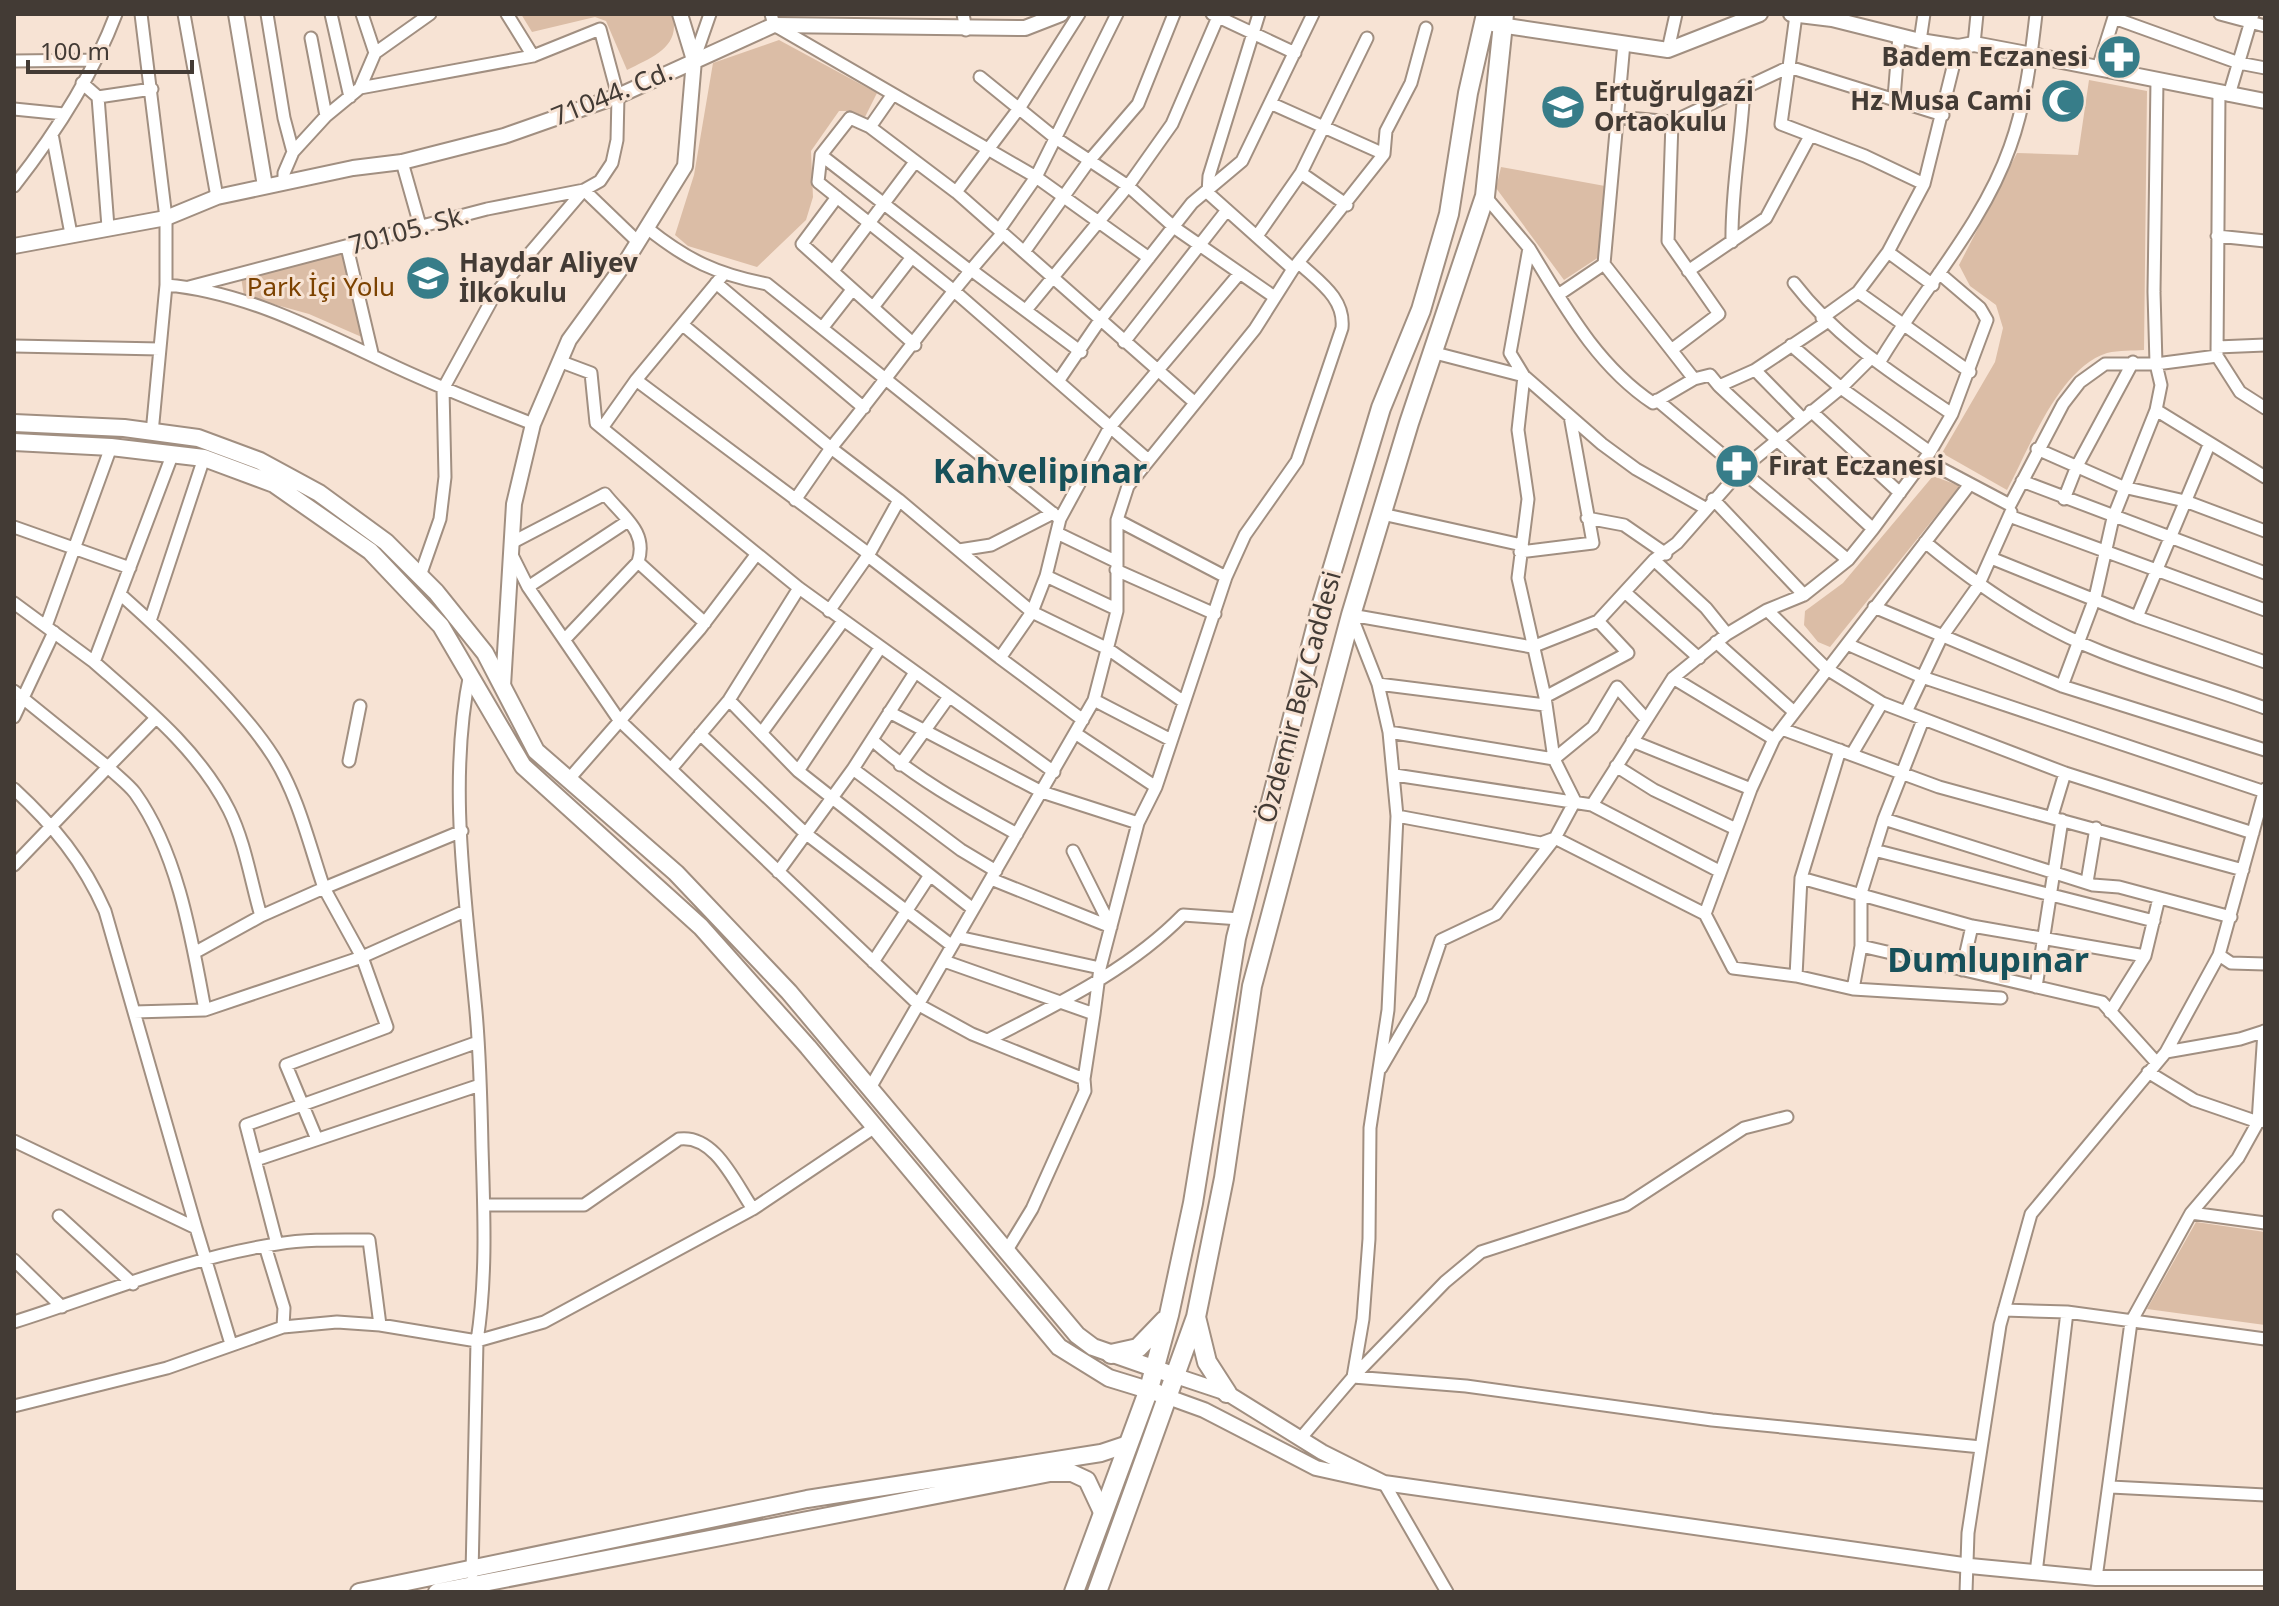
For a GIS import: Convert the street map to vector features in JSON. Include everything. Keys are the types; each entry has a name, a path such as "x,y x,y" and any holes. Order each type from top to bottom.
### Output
{"main road":[{"path":"1097,1592 1196,1317 1224,1178 1252,986 1351,615 1485,196 1495,19"},
{"name":"Özdemir Bey Caddesi","path":"1074,1592 1155,1369 1193,1203 1221,1012 1240,919 1322,604 1381,408 1421,310 1449,214 1468,93 1495,19"},
{"path":"14,423 124,428 198,438 272,467 319,493 375,534 420,576 485,653 536,751 676,873 789,992 1077,1335 1111,1354 1176,1376"},
{"path":"14,442 111,447 204,458 274,484 370,551 441,626 523,766 701,927 875,1127 1059,1347 1109,1378 1168,1397"},
{"path":"1111,1354 1138,1348 1169,1315"},
{"path":"1196,1317 1207,1362 1227,1393"},
{"path":"359,1592 807,1499 1101,1453 1128,1444"},
{"path":"437,1592 471,1589 1050,1473 1072,1473 1087,1480 1102,1512"}],"street":[{"path":"14,186 64,114 95,60 116,14"},
{"path":"141,14 166,218 166,285 152,433"},
{"path":"184,14 217,197"},
{"path":"236,14 265,186"},
{"path":"267,14 293,152"},
{"path":"331,14 350,97"},
{"path":"362,14 375,53"},
{"path":"284,182 284,173 293,152 326,116 360,88 375,53 430,14"},
{"path":"507,14 533,56"},
{"path":"680,14 694,60"},
{"path":"503,686 514,504 533,424 569,340 638,242 685,166 694,60 710,14"},
{"path":"963,14 966,30"},
{"name":"71044. Cd.","path":"14,246 166,218 217,197 402,162 504,136 618,96 772,20 966,30 1025,28 1061,14"},
{"path":"956,192 1020,107 1079,14"},
{"path":"795,500 831,448 887,381 953,290 1000,232 1036,177 1117,14"},
{"path":"1024,252 1089,161 1138,104 1174,14"},
{"path":"1208,193 1209,176 1259,14"},
{"path":"1059,380 1100,320 1192,203 1208,193 1242,161 1313,14"},
{"path":"1668,50 1676,14"},
{"path":"1495,19 1668,50 1760,14"},
{"path":"1924,184 1865,156 1781,124 1794,14 1832,19 1920,41 1958,47 1974,44 2265,101"},
{"path":"1920,41 1924,14"},
{"path":"1974,44 1977,14"},
{"path":"1351,615 1532,647 1598,621 1627,594 1654,560 1666,554 1742,469 1875,360 1933,285 1973,221 2010,147 2032,55 2036,14"},
{"path":"2220,14 2252,18 2265,26"},
{"path":"1026,310 1100,222 1172,124 1215,15 1295,53"},
{"path":"2098,68 2114,16 2239,63 2265,68"},
{"path":"2252,18 2239,63 2224,94 2217,236 2217,352 2240,392 2265,408"},
{"path":"772,20 1036,177 1149,258"},
{"path":"870,1088 1094,700 1116,609 1117,520 1128,486 1255,329 1273,296 1384,154 1386,131 1411,83 1426,28"},
{"path":"360,88 533,56 600,29 618,96 617,140 612,163 600,181 584,190 495,294 443,389 445,477 440,519 420,576"},
{"path":"1894,98 1899,36"},
{"path":"311,38 326,116"},
{"path":"1257,236 1301,173 1327,126 1367,38"},
{"path":"1624,43 1604,264 1674,348 1694,379"},
{"path":"1719,386 1755,370 1824,320 1858,292 1888,252 1924,184 1958,47"},
{"path":"14,61 95,60"},
{"path":"1617,117 1672,122 1789,67 1943,115"},
{"path":"980,77 1054,137 1128,186 1175,228 1273,296"},
{"path":"2062,686 2081,642 2095,598 2113,518 2156,410 2161,385 2156,364 2153,229 2157,80"},
{"path":"82,83 98,97 108,227"},
{"path":"1732,242 1735,170 1738,142 1742,138 1744,86"},
{"path":"98,97 152,89"},
{"path":"870,127 893,94"},
{"path":"1270,103 1384,154"},
{"path":"14,109 64,114"},
{"path":"1147,459 953,290 818,182 821,155 850,118 870,127 956,192 1054,275 1124,342 1194,402"},
{"path":"1672,122 1668,241 1719,314 1674,348"},
{"path":"52,134 71,234"},
{"path":"1688,271 1766,218 1810,136"},
{"path":"821,155 1081,352"},
{"path":"402,162 421,229"},
{"path":"833,271 915,162"},
{"path":"1301,173 1347,205"},
{"path":"584,190 638,242"},
{"name":"70105. Sk.","path":"189,287 421,229 487,209 584,190"},
{"path":"1007,1250 1038,1196 1085,1091 1084,1079 1100,974 1138,823 1156,787 1226,577 1245,535 1297,461 1342,328 1344,315 1339,302 1208,193"},
{"path":"1485,196 1529,248 1589,344 1636,391 1653,403 1694,379 1710,375 1873,529"},
{"path":"837,197 802,244 915,345"},
{"path":"1124,342 1227,210"},
{"path":"647,228 719,279 864,408"},
{"path":"2217,236 2265,241"},
{"path":"347,247 372,353"},
{"path":"1529,248 1510,353 1524,376 1636,469 1709,504 1804,595"},
{"path":"1888,252 1933,285"},
{"path":"874,306 912,257"},
{"path":"1558,295 1604,264"},
{"path":"1592,805 1673,678 1727,634 1767,610 1804,595 1848,560 1927,456 1952,414 1987,320 1980,308 1939,273"},
{"path":"1000,658 1032,612 1046,576 1057,533 1056,516 1110,427 1239,274"},
{"path":"602,428 636,380 719,279"},
{"path":"719,279 767,284 1056,516"},
{"path":"1794,283 1824,320 1952,414"},
{"path":"166,285 189,287 281,314 372,353 443,389 533,424"},
{"path":"823,327 852,290"},
{"path":"1858,292 1970,372"},
{"path":"683,325 1032,612 1108,649 1184,702"},
{"path":"1791,345 1927,456 2011,511 2104,551 2265,610"},
{"path":"1906,712 1941,638 1978,586 2037,449 2080,382 2105,364 2156,364 2265,345"},
{"path":"14,346 160,349"},
{"path":"1435,353 1524,376"},
{"path":"559,361 591,373 596,423 602,428 829,611 1054,772"},
{"path":"2064,499 2077,466 2133,362"},
{"path":"1755,370 1900,493"},
{"path":"1524,376 1518,430 1528,499 1518,578 1545,701 1554,759 1575,801"},
{"path":"636,380 1083,720"},
{"path":"1657,400 1848,560"},
{"path":"2156,410 2265,477"},
{"path":"1382,514 1521,549 1593,543 1570,416"},
{"path":"2137,617 2209,445"},
{"path":"14,717 19,695 50,629 74,548 111,447"},
{"path":"2037,449 2123,487 2185,501 2265,531"},
{"path":"94,662 173,453"},
{"path":"150,621 204,458"},
{"path":"2022,481 2265,573"},
{"path":"1705,914 1751,789 1774,739 1970,484"},
{"path":"512,548 605,494 639,531 642,549 638,562 566,638"},
{"path":"829,611 868,555 899,500"},
{"path":"959,550 991,545 1056,516"},
{"path":"1587,518 1624,525 1666,554"},
{"path":"1117,520 1226,577"},
{"path":"528,587 628,521"},
{"path":"14,527 130,568"},
{"path":"1057,533 1115,566 1215,614"},
{"path":"1925,542 1978,586 2028,617 2081,642 2265,708"},
{"path":"512,548 528,587 566,638 619,720 919,1005 988,1040 1084,1079"},
{"path":"569,779 705,623 756,555"},
{"path":"1991,558 2137,617 2265,662"},
{"path":"1654,560 1706,608 1727,634"},
{"path":"638,562 705,623"},
{"path":"1046,576 1116,609"},
{"path":"671,769 729,700 799,588"},
{"path":"120,594 245,720 273,756 294,799 324,888 362,957 387,1027 286,1065 316,1137"},
{"path":"1627,594 1699,658"},
{"path":"14,603 94,662 156,718 216,787 231,813 261,916"},
{"path":"1874,607 1941,638 2062,686 2265,750"},
{"path":"1767,610 1827,669 1882,703 2065,773 2253,833"},
{"path":"1351,615 1378,684 1389,732 1397,816 1388,1010 1370,1128 1369,1239 1363,1319 1353,1377"},
{"path":"763,731 843,621"},
{"path":"1378,684 1545,701 1628,653 1598,621"},
{"path":"1716,642 1793,711"},
{"path":"1847,644 1922,677 2265,791 2219,955 2166,1052 2031,1214 2004,1310 1968,1533 1970,1566 1966,1592"},
{"path":"798,771 880,648"},
{"path":"470,672 462,726 462,831 465,911 478,1042 484,1205 471,1589"},
{"path":"778,872 853,769 914,674"},
{"path":"1673,678 1774,739"},
{"path":"1389,732 1554,759 1593,727 1617,687 1646,719"},
{"path":"19,695 108,767 135,793 171,867 194,953 205,1010"},
{"path":"900,765 948,698"},
{"path":"729,700 763,731 798,771 973,909"},
{"path":"1094,700 1171,740"},
{"path":"1852,754 1882,703"},
{"path":"349,761 360,706"},
{"path":"889,712 1042,792 1138,823"},
{"path":"14,865 156,718"},
{"path":"1853,989 1861,946 1861,893 1884,819 1923,720"},
{"path":"1782,729 1902,774 1991,802 2243,870"},
{"path":"1075,733 1156,787"},
{"path":"700,734 805,833 909,911 955,941 1100,974"},
{"path":"872,740 900,765 1017,834"},
{"path":"1632,741 1751,789"},
{"path":"1796,976 1801,878 1840,750"},
{"path":"1616,766 1654,790 1736,829"},
{"path":"853,769 994,875 1111,927"},
{"path":"2036,987 2065,773"},
{"path":"1395,775 1592,805 1719,871"},
{"path":"14,789 53,825 87,873 105,911 231,1344"},
{"path":"1378,1073 1421,999 1441,940 1496,914 1555,838 1575,801"},
{"path":"1397,816 1541,843 1555,838 1705,914 1733,968 1796,976 1853,989 2001,998"},
{"path":"1884,819 2087,882 2231,917"},
{"path":"2087,882 2096,828"},
{"path":"194,953 261,916 462,831"},
{"path":"1874,850 2154,921"},
{"path":"1073,851 1111,927"},
{"path":"873,962 930,875"},
{"path":"1801,878 1972,926 2145,956"},
{"path":"2110,1012 2145,956 2159,898"},
{"path":"134,1012 205,1010 362,957 465,911"},
{"path":"988,1040 1061,1002 1100,974 1157,942 1183,915 1240,919"},
{"path":"1962,970 1972,926"},
{"path":"1861,946 2102,1002 2152,1067 2194,1100 2262,1122"},
{"path":"2219,955 2231,963 2265,964"},
{"path":"944,961 1094,1014"},
{"path":"2096,1578 2111,1487 2131,1322 2191,1213 2238,1158 2262,1122 2264,1031 2240,1039 2166,1052"},
{"path":"283,1327 284,1308 256,1160 246,1125 478,1042"},
{"path":"256,1160 316,1137 480,1085"},
{"path":"1300,1439 1353,1377 1445,1282 1481,1252 1626,1205 1744,1128 1787,1117"},
{"path":"15,1403 167,1368 283,1327 337,1322 380,1325 477,1341 544,1322 753,1209 875,1127"},
{"path":"484,1205 584,1205 679,1139 688,1137 709,1146 753,1209"},
{"path":"14,1141 196,1228"},
{"path":"2191,1213 2264,1219"},
{"path":"59,1216 133,1284"},
{"path":"14,1322 206,1260 271,1245 369,1240 380,1325"},
{"path":"14,1260 62,1307"},
{"path":"2004,1310 2067,1312 2265,1339"},
{"path":"2036,1573 2067,1312"},
{"path":"1176,1376 1227,1393 1300,1439 1384,1483 1447,1592"},
{"path":"1353,1377 1466,1386 1712,1420 1981,1447"},
{"path":"1168,1397 1204,1410 1316,1468 1384,1483 1970,1566 2096,1578 2265,1578"},
{"path":"2111,1487 2265,1495"}],"green space":[{"path":"521,14 672,14 673,35 663,50 627,70 606,21 595,17 532,32"},
{"path":"779,40 877,93 865,117 851,111 839,111 811,151 813,197 806,220 757,267 688,246 675,235 694,175 713,63"},
{"path":"2089,80 2147,91 2144,350 2107,353 2074,375 2047,412 2007,490 1942,453 1995,362 2003,328 1996,305 1970,286 1959,265 2017,153 2078,155"},
{"path":"1501,167 1605,186 1599,257 1564,280 1496,188"},
{"name":"Park İçi Yolu","path":"342,250 364,338 309,314 244,296 241,277"},
{"path":"1933,476 1960,486 1830,647 1818,642 1804,625 1805,611 1843,583"},
{"path":"2196,1222 2265,1232 2265,1325 2147,1309"}],"place":[{"name":"Badem Eczanesi","path":"2119,57"},
{"name":"Hz Musa Cami","path":"2063,101"},
{"name":"Ertuğrulgazi Ortaokulu","path":"1563,107"},
{"name":"Haydar Aliyev İlkokulu","path":"428,278"},
{"name":"Fırat Eczanesi","path":"1737,466"}],"district":[{"name":"Kahvelipınar","path":"1040,471"},
{"name":"Dumlupınar","path":"1988,960"}]}
